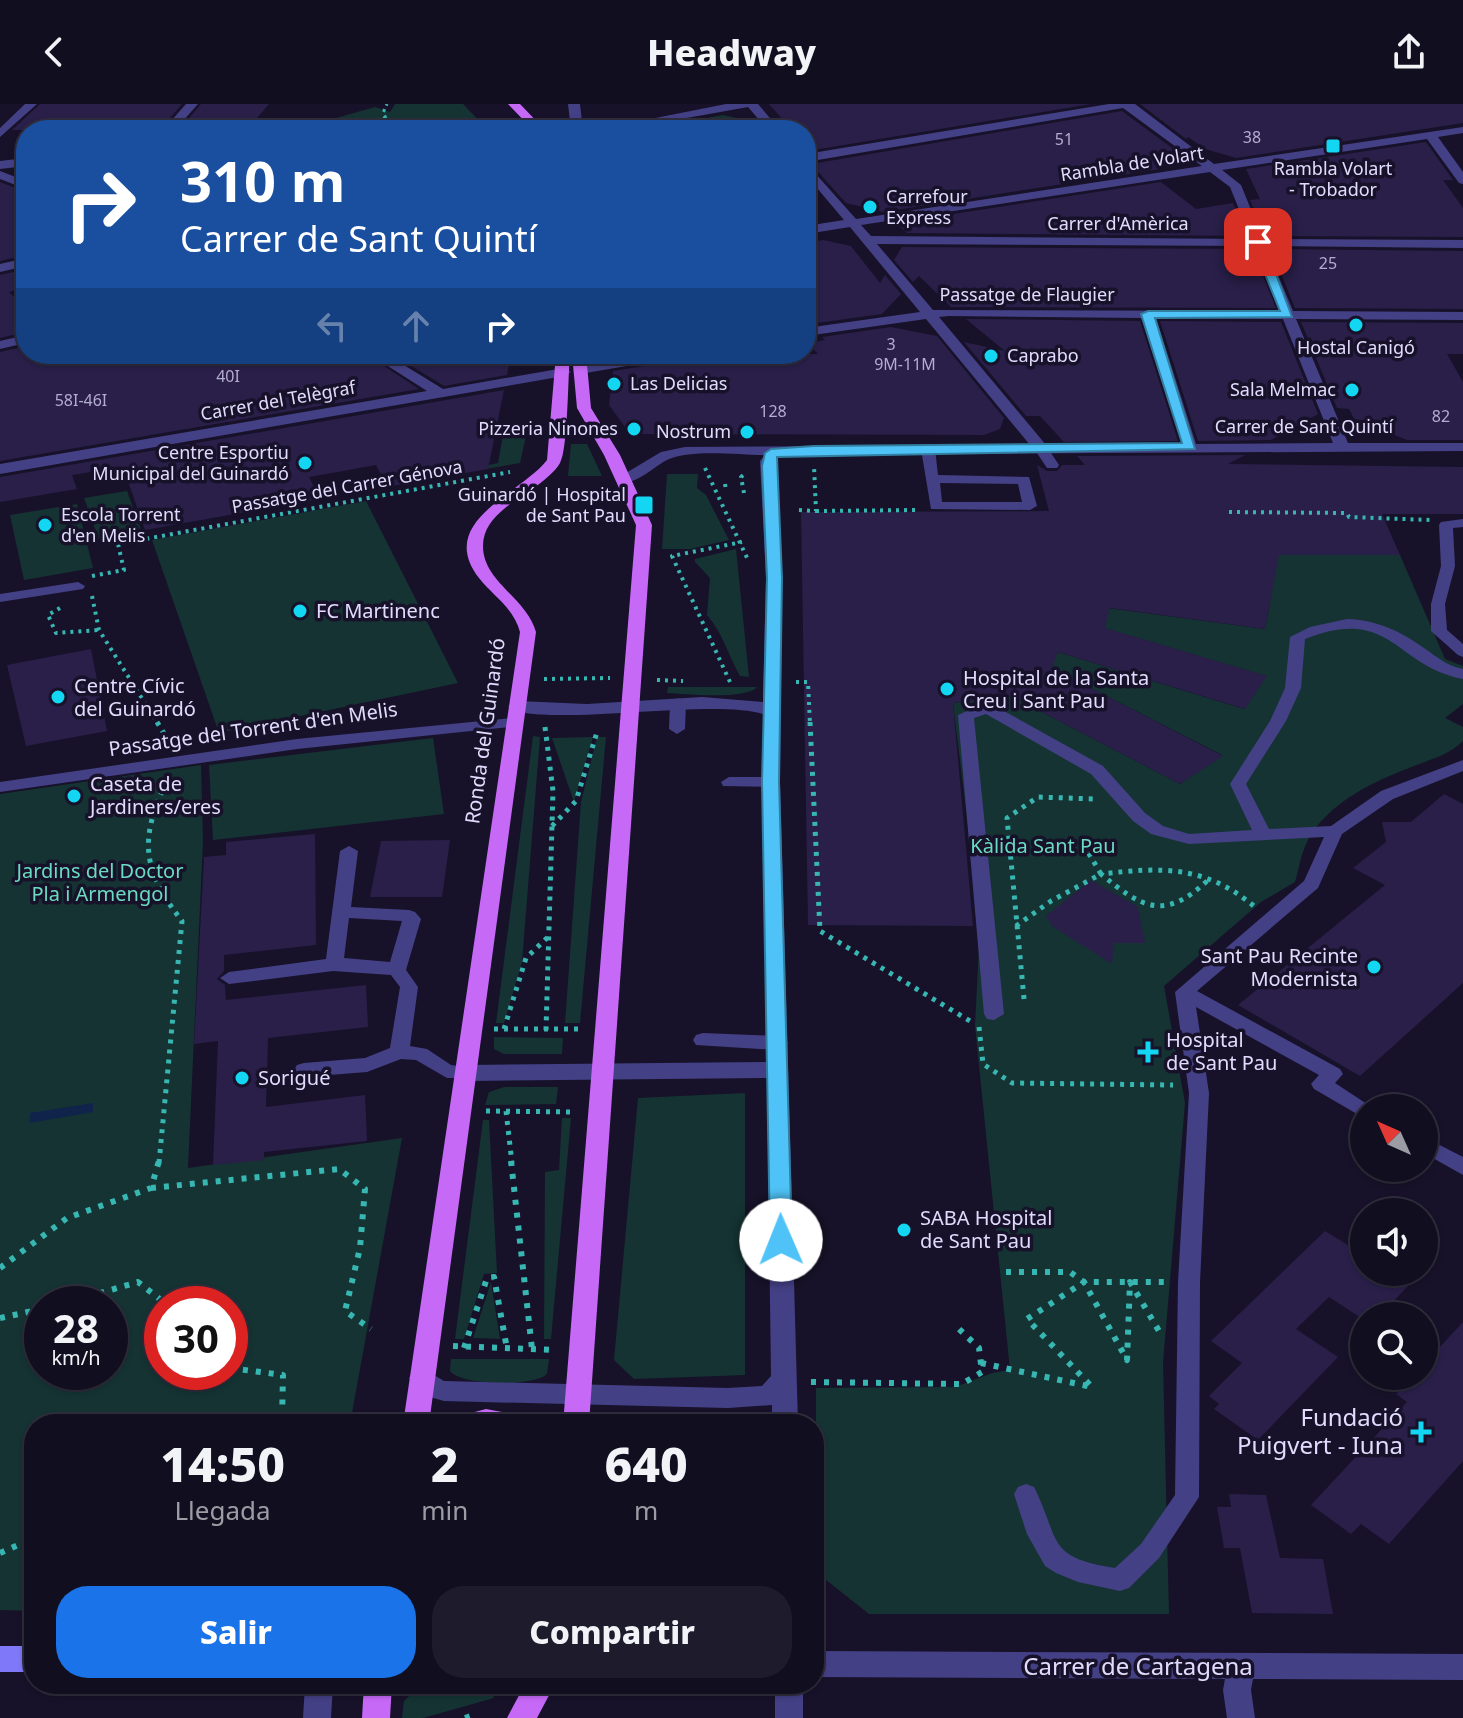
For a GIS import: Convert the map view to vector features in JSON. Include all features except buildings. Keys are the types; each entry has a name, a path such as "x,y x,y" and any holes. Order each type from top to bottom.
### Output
{"main road":[{"path":"514,104 529,120"},
{"name":"Ronda del Guinardó","path":"417,1414 467,1073 526,620 477,562 476,545 491,514 513,494 547,472 555,460 564,364"},
{"path":"564,372 576,364"},
{"path":"577,1414 600,1071 644,525 624,479 584,408 579,364"},
{"path":"376,1718 377,1694"},
{"path":"521,1718 535,1694"}],"street":[{"path":"0,134 31,104"},
{"path":"178,120 192,104"},
{"path":"656,120 745,104"},
{"path":"752,104 766,120"},
{"path":"816,156 1126,104 1235,185 1342,447"},
{"name":"Rambla de Volart","path":"816,229 1463,130"},
{"path":"1430,135 1462,177"},
{"path":"816,179 1040,447"},
{"name":"Carrer d'Amèrica","path":"868,240 1463,244"},
{"path":"816,330 926,313"},
{"name":"Passatge de Flaugier","path":"926,313 1463,316"},
{"path":"1148,314 1190,447"},
{"path":"392,364 440,393"},
{"name":"Carrer del Telègraf","path":"0,469 564,372"},
{"name":"Carrer de Sant Quintí","path":"624,479 677,452 1040,447 1463,447"},
{"path":"775,451 768,461 774,578 771,782 778,1073 795,1380 787,1414"},
{"path":"515,715 678,703 746,705 772,711"},
{"path":"467,1073 770,1070 778,1073"},
{"path":"422,1378 432,1388 444,1391 754,1397 768,1396 795,1380"},
{"path":"0,1659 24,1659"},
{"name":"Carrer de Cartagena","path":"824,1664 1463,1667"},
{"path":"1241,1667 1237,1690 1241,1718"},
{"path":"317,1718 318,1694"},
{"path":"789,1694 789,1718"}],"lane":[{"path":"1040,447 1052,465"},
{"path":"928,449 936,506 1030,508 1024,480 933,479"},
{"path":"1463,523 1446,525 1448,566 1438,604 1439,631 1463,652"},
{"path":"0,598 59,591 84,582"},
{"path":"1263,835 1238,784 1278,721 1293,688 1298,637 1326,625 1355,621 1392,632 1443,671 1463,674"},
{"path":"677,729 678,703"},
{"path":"994,1014 966,715 987,708 1097,770 1157,830 1189,839 1335,831 1387,795 1463,765"},
{"name":"Passatge del Torrent d'en Melis","path":"0,787 515,715"},
{"path":"729,782 771,782"},
{"path":"1184,992 1312,884 1335,831"},
{"path":"334,965 344,912 349,851"},
{"path":"344,912 409,916 412,919 397,970"},
{"path":"229,978 334,965 374,964 397,970 409,987 399,1052"},
{"path":"1026,1494 1044,1549 1076,1574 1120,1580 1140,1561 1187,1497 1187,1340 1198,1086 1184,992"},
{"path":"1184,992 1333,1074 1321,1084 1350,1101"},
{"path":"703,1040 778,1043"},
{"path":"304,1070 367,1065 399,1052 420,1054 447,1071 467,1073"},
{"path":"1438,1152 1463,1167"}],"path":[{"path":"386,118 383,113 387,104"},
{"path":"375,120 390,120"},
{"path":"705,468 722,508 738,527 749,573"},
{"name":"Passatge del Carrer Génova","path":"112,573 124,570 118,544 518,471"},
{"path":"741,477 744,493"},
{"path":"725,484 726,490"},
{"path":"816,488 816,511"},
{"path":"799,510 927,510"},
{"path":"1229,512 1346,512 1349,517 1424,519 1446,525"},
{"path":"730,682 694,610 672,556 742,542"},
{"path":"84,582 83,592 48,615 56,633 99,630"},
{"path":"84,582 99,630 180,760 158,796 148,865 156,886 182,921 159,1164 151,1188"},
{"path":"555,678 615,678"},
{"path":"657,680 687,681"},
{"path":"716,681 743,682"},
{"path":"796,682 808,682 820,931 978,1026 983,1064 1012,1083 1198,1086"},
{"path":"545,722 553,791 546,1030"},
{"path":"552,826 576,801 597,732"},
{"path":"1024,999 1007,818 1038,797 1081,797 1128,804"},
{"path":"1082,842 1101,874 1140,904 1156,909 1173,908 1190,899 1207,881"},
{"path":"1016,926 1051,901 1101,874 1161,867 1230,886 1270,919"},
{"path":"549,937 526,958 506,1029 583,1029"},
{"path":"481,1111 575,1112"},
{"path":"506,1111 532,1349"},
{"path":"0,1268 67,1218 151,1188 339,1169 365,1189 360,1248 345,1311 371,1329"},
{"path":"1006,1272 1070,1272 1084,1282 1127,1360 1130,1282"},
{"path":"464,1348 487,1278 494,1277 507,1349"},
{"path":"124,1286 138,1282 144,1287"},
{"path":"981,1363 1092,1387 1027,1319 1084,1282 1189,1282"},
{"path":"1130,1282 1159,1331 1187,1340"},
{"path":"0,1318 24,1313"},
{"path":"795,1380 962,1384 982,1372 979,1348 958,1328"},
{"path":"452,1346 556,1350"},
{"path":"248,1370 283,1375 282,1414"},
{"path":"0,1553 24,1542"}],"green space":[{"path":"395,104 463,104 478,120 329,120 375,107 390,112"},
{"path":"723,115 746,120 697,120"},
{"path":"503,435 526,436 520,463 480,470 475,468 498,463"},
{"path":"571,444 587,444 602,476 568,476"},
{"path":"667,474 698,474 697,488 706,495 729,540 690,549 662,549"},
{"path":"127,491 142,532 99,540 84,498"},
{"name":"FC Martinenc","path":"366,501 458,683 219,733 152,540"},
{"path":"77,504 93,568 24,580 10,515"},
{"path":"736,549 749,677 740,676 707,615 710,578 695,562 695,559"},
{"name":"Kàlida Sant Pau","path":"1056,555 1400,555 1445,659 1463,666 1463,704 1445,718 1463,727 1463,741 1446,753 1384,779 1340,804 1308,840 1295,882 1261,902 1164,986 1185,1103 1163,1363 1169,1614 869,1614 824,1578 824,1414 816,1414 816,1388 955,1387 992,1373 1010,1370 975,1026 980,925 953,703 1011,696 1180,784 1222,755 1034,659 1048,649 1244,709 1266,676 1053,613 1062,602 1265,629 1271,597"},
{"path":"668,687 757,687 741,694 715,695 667,693"},
{"path":"533,736 540,737 522,962 504,1023 496,1023"},
{"path":"593,737 574,802 552,738"},
{"path":"597,737 606,737 580,1023 565,1023 581,802"},
{"path":"433,738 444,814 213,840 209,765"},
{"name":"Jardins del Doctor Pla i Armengol","path":"201,765 203,842 188,1168 402,1138 352,1414 24,1414 24,1611 0,1610 0,794"},
{"path":"494,1037 563,1038 562,1054 504,1054 494,1049"},
{"path":"504,1087 558,1087 556,1104 485,1105 489,1092"},
{"path":"745,1093 745,1375 634,1379 614,1360 638,1098"},
{"path":"562,1118 571,1118 551,1339 544,1339 545,1172 559,1170"},
{"path":"483,1120 489,1120 497,1273 484,1274 464,1339 455,1339"},
{"path":"491,1282 500,1339 473,1338"},
{"path":"451,1359 549,1359 547,1374 540,1378 498,1383 457,1376 450,1371"},
{"path":"411,1694 493,1694 494,1698 423,1718 402,1718 404,1701"}],"water":[{"path":"93,1103 93,1112 30,1123 30,1113"}],"place":[{"name":"Rambla Volart - Trobador","path":"1333,146"},
{"name":"Carrefour Express","path":"870,207"},
{"name":"Hostal Canigó","path":"1356,325"},
{"name":"Caprabo","path":"991,356"},
{"name":"Las Delicias","path":"614,384"},
{"name":"Sala Melmac","path":"1352,390"},
{"name":"Pizzeria Ninones","path":"634,429"},
{"name":"Nostrum","path":"747,432"},
{"name":"Centre Esportiu Municipal del Guinardó","path":"305,463"},
{"name":"Guinardó | Hospital de Sant Pau","path":"644,505"},
{"name":"Escola Torrent d'en Melis","path":"45,525"},
{"name":"FC Martinenc","path":"300,611"},
{"name":"Hospital de la Santa Creu i Sant Pau","path":"947,689"},
{"name":"Centre Cívic del Guinardó","path":"58,697"},
{"name":"Caseta de Jardiners/eres","path":"74,796"},
{"name":"Sant Pau Recinte Modernista","path":"1374,967"},
{"name":"Hospital de Sant Pau","path":"1148,1052"},
{"name":"Sorigué","path":"242,1078"},
{"name":"SABA Hospital de Sant Pau","path":"904,1230"},
{"name":"Fundació Puigvert - Iuna","path":"1421,1432"}],"route":[{"path":"781,1240 771,782 774,578 768,466 771,453 1190,447 1148,314 1288,315 1258,242"}]}
